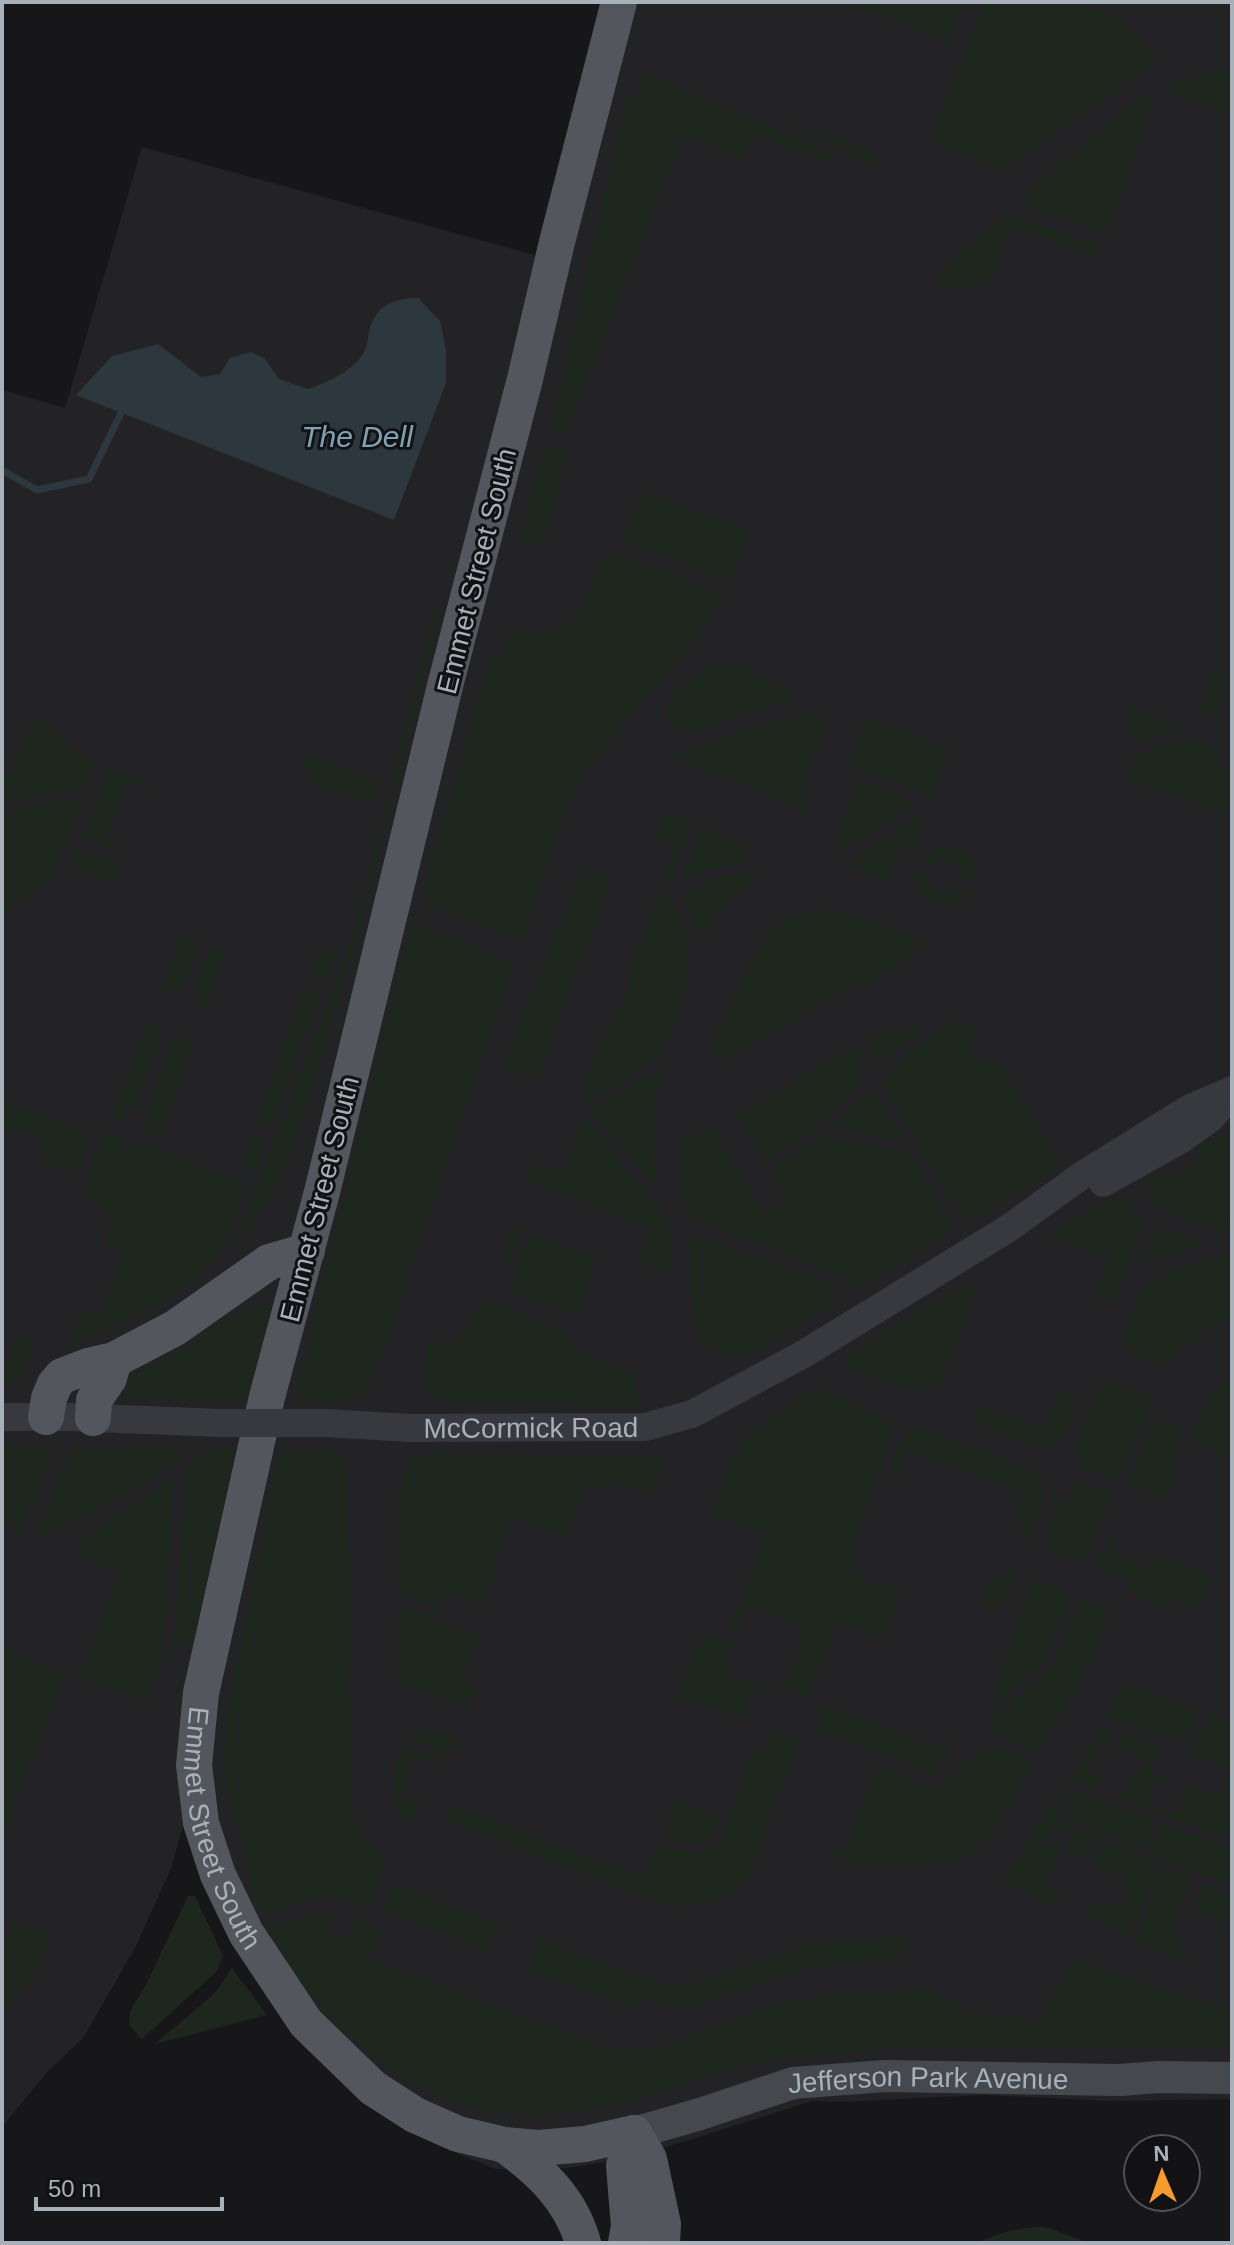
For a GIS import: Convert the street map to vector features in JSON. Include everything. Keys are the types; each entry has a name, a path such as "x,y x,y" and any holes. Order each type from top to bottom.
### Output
{"main road":[{"name":"Emmet Street South","path":"619,2 446,682 307,1251 267,1397 201,1693 194,1765 201,1823 218,1875 246,1933 306,2023 373,2088 415,2115 458,2134 505,2145 539,2148 585,2144 634,2133"},
{"path":"46,1417 49,1398 62,1376 114,1360 185,1321 269,1262 307,1251"},
{"path":"93,1418 94,1400 109,1378 114,1360"},
{"name":"Jefferson Park Avenue","path":"634,2133 808,2081 885,2076 1120,2080 1232,2078"},
{"path":"626,2243 629,2226 624,2166 634,2133"},
{"path":"634,2133 649,2159 663,2224 662,2243"},
{"path":"505,2145 549,2181 570,2209 583,2243"}],"street":[{"name":"McCormick Road","path":"2,1417 325,1423 412,1428 645,1427 692,1414 802,1355 1009,1228 1092,1190 1180,1140 1211,1118 1232,1092"}],"shaded area":[{"path":"620,2 1232,2 1232,2099 1112,2101 982,2095 812,2101 683,2142 606,2162 567,2168 496,2169 409,2132 316,2056 215,1827 207,1734 172,1866 135,1948 83,2038 48,2071 2,2127 2,390 65,408 142,147 556,261"},
{"path":"845,2 963,2 948,40"},
{"path":"986,2 1073,2 1122,21 1157,61 1001,171 929,139"},
{"path":"1232,67 1232,114 1167,90 1170,83"},
{"path":"645,73 833,154 831,163 755,134 745,159 682,135 567,431 561,430 553,419 627,97 636,98"},
{"path":"1141,96 1152,98 1151,106 1106,233 1018,201"},
{"path":"772,115 876,153 870,170 859,157"},
{"path":"1012,215 1100,247 1096,257 1010,225 987,285 948,287 938,283 944,266 1003,217"},
{"path":"545,445 567,452 545,541 532,542 521,536"},
{"path":"642,491 750,532 730,580 623,543"},
{"path":"610,556 724,594 704,628 579,778 522,942 421,901 491,655 505,653 509,631 537,633 566,626 581,610 598,565"},
{"path":"435,608 438,623 398,782 392,780"},
{"path":"720,665 747,669 792,694 794,701 764,706 698,732 686,733 674,728 667,717 673,698 693,677"},
{"path":"1214,673 1229,678 1215,714 1207,716 1202,707"},
{"path":"1127,706 1180,728 1134,742 1125,709"},
{"path":"814,714 828,719 800,793 810,797 806,809 673,757 764,724"},
{"path":"866,718 950,750 932,797 849,763"},
{"path":"34,719 50,727 72,749 94,764 85,788 2,802 2,775 10,777"},
{"path":"1193,739 1208,747 1232,787 1227,815 1125,779 1136,754"},
{"path":"304,753 380,782 375,799 365,801 322,786 306,773"},
{"path":"108,767 152,784 151,788 129,780 106,840 127,849 125,853 83,838"},
{"path":"858,780 917,803 832,857"},
{"path":"390,789 394,791 355,945 294,1149 271,1198 233,1248 355,933"},
{"path":"83,798 52,878 2,915 2,811"},
{"path":"665,813 692,822 670,884 663,881 676,848 655,840"},
{"path":"919,816 925,817 914,848 902,844 887,882 853,866 853,862"},
{"path":"701,827 749,846 743,862 711,868 682,882"},
{"path":"947,846 960,850 969,858 975,868 975,882 963,877 960,866 952,860 931,864 920,861 932,850"},
{"path":"77,850 120,866 113,884 71,868"},
{"path":"583,868 611,880 535,1080 503,1066"},
{"path":"916,870 927,874 930,888 940,894 951,895 960,888 971,892 953,905 935,904 921,892"},
{"path":"762,871 724,904 702,940 683,899 716,878"},
{"path":"658,895 672,905 681,920 686,940 685,986 674,1027 658,1051 640,1068 588,1100 581,1097 613,1010 619,1012 630,982 626,980"},
{"path":"831,909 893,927 925,944 866,988 861,980 722,1062 711,1046 713,1040 768,933 790,917"},
{"path":"411,922 515,964 407,1273 395,1320 364,1394 339,1402 294,1401"},
{"path":"182,935 199,942 182,986 168,994 160,991"},
{"path":"211,946 226,952 207,1007 199,1004 194,990"},
{"path":"319,947 337,953 330,973 324,977 311,971"},
{"path":"305,987 320,995 272,1124 266,1126 257,1121"},
{"path":"956,1019 971,1025 976,1033 968,1042 973,1052 1001,1067 1062,1166 969,1222 959,1212 881,1084 913,1048"},
{"path":"148,1021 156,1024 161,1037 134,1113 122,1120 112,1115"},
{"path":"918,1022 921,1027 875,1067 871,1047 866,1040 891,1025 893,1037"},
{"path":"187,1034 196,1037 160,1135 147,1130 145,1115 174,1042 184,1039"},
{"path":"853,1046 859,1055 864,1078 805,1137 765,1162 734,1111 750,1109"},
{"path":"666,1060 656,1091 652,1126 660,1194 589,1109 639,1081"},
{"path":"872,1091 904,1140 832,1128"},
{"path":"2,1099 83,1130 90,1136 76,1173 38,1159 45,1140 8,1126 2,1139"},
{"path":"583,1116 671,1225 670,1273 639,1262 652,1228 525,1180 530,1167 545,1165 564,1171"},
{"path":"711,1126 764,1213 787,1199 770,1170 824,1137 910,1153 954,1230 853,1292 848,1279 836,1273 702,1223 688,1214 681,1198 680,1143"},
{"path":"105,1130 122,1136 122,1146 126,1149 132,1149 138,1143 247,1183 223,1247 195,1280 153,1307 67,1348 82,1309 100,1315 123,1252 106,1245 111,1226 108,1214 83,1192"},
{"path":"1221,1134 1225,1136 1227,1146 1230,1235 1160,1208 1144,1182 1163,1172 1169,1178 1203,1157 1198,1145"},
{"path":"251,1137 261,1141 263,1149 256,1168 249,1171 240,1166"},
{"path":"1124,1193 1144,1225 1112,1304 1095,1298 1110,1259 1045,1234"},
{"path":"514,1225 522,1229 509,1265 500,1262"},
{"path":"1159,1226 1204,1244 1169,1253 1145,1265"},
{"path":"530,1234 597,1258 577,1316 509,1290"},
{"path":"691,1235 822,1281 833,1287 840,1299 752,1353 738,1357 726,1355 702,1340 697,1330 692,1304"},
{"path":"1232,1254 1232,1318 1196,1338 1167,1367 1126,1349 1124,1340 1141,1291 1172,1270"},
{"path":"969,1282 974,1282 976,1288 939,1386 909,1391 846,1368 844,1357"},
{"path":"481,1300 566,1331 572,1347 591,1359 632,1372 639,1406 450,1403 438,1398 424,1378 431,1340 456,1341"},
{"path":"260,1304 270,1305 247,1400 122,1399 122,1386 129,1376"},
{"path":"18,1334 35,1341 17,1384 2,1384 2,1374"},
{"path":"1232,1374 1232,1457 1189,1441 1214,1391"},
{"path":"1103,1379 1150,1398 1145,1410 1150,1412 1117,1481 1084,1468 1075,1453"},
{"path":"816,1388 828,1390 891,1422 893,1428 851,1556 856,1572 866,1582 900,1591 883,1639 838,1622 808,1698 784,1689 803,1641 799,1639 804,1626 746,1604 735,1633 730,1631 765,1533 712,1514 728,1469 744,1438"},
{"path":"1059,1392 1076,1398 1067,1427 1054,1442 1043,1445 1019,1441 973,1421 979,1406 1044,1430"},
{"path":"1155,1420 1183,1429 1171,1462 1179,1466 1165,1499 1126,1484"},
{"path":"918,1427 1030,1470 1038,1476 1043,1485 1042,1498 1028,1543 1021,1541 1026,1525 1015,1521 1024,1493 909,1450 898,1478 890,1474 907,1431"},
{"path":"2,1445 55,1448 21,1530 2,1519"},
{"path":"180,1448 179,1460 95,1511 39,1538 35,1536 73,1449"},
{"path":"213,1448 235,1449 193,1648 174,1643 186,1467"},
{"path":"332,1451 347,1459 352,1810 364,1838 385,1860 384,1871 367,1909 342,1899 323,1898 263,1913 225,1778 228,1713 278,1454"},
{"path":"434,1453 665,1458 651,1495 615,1481 610,1491 586,1482 567,1537 513,1517 493,1567 496,1569 482,1606 443,1591 436,1608 400,1594 400,1491 403,1474 410,1463"},
{"path":"174,1477 162,1659 146,1702 79,1679 120,1572 78,1556 83,1538"},
{"path":"1079,1482 1112,1495 1083,1562 1044,1548 1056,1506 1070,1498"},
{"path":"1112,1538 1117,1540 1112,1554 1152,1570 1158,1556 1211,1577 1197,1609 1167,1598 1163,1606 1128,1592 1132,1580 1097,1567 1107,1542"},
{"path":"1011,1568 1018,1570 1006,1598 996,1607 981,1604 991,1576 1005,1581"},
{"path":"1032,1578 1072,1595 1043,1662 995,1704 992,1700"},
{"path":"1083,1599 1110,1610 1075,1691 1037,1752 992,1730 991,1723 995,1716 1051,1668"},
{"path":"400,1605 478,1638 461,1682 476,1689 469,1707 403,1686 399,1680"},
{"path":"706,1633 732,1643 724,1673 776,1693 774,1698 752,1690 741,1719 687,1698 684,1704 675,1701 700,1638 704,1639"},
{"path":"2,1650 65,1674 2,1836"},
{"path":"1129,1685 1198,1710 1188,1738 1176,1735 1165,1737 1109,1717 1108,1714"},
{"path":"824,1705 939,1749 944,1739 951,1741 937,1775 815,1729"},
{"path":"1208,1714 1232,1723 1232,1769 1196,1757 1198,1751 1194,1749"},
{"path":"1102,1725 1113,1729 1107,1743 1101,1741 1088,1771 1100,1777 1095,1789 1071,1777"},
{"path":"427,1730 459,1740 452,1755 412,1740 412,1734"},
{"path":"771,1730 800,1742 763,1828 768,1831 744,1880 728,1893 709,1902 676,1906 659,1902 445,1820 451,1805 644,1879 659,1844 690,1854 709,1851 723,1838 753,1751 765,1749"},
{"path":"1121,1732 1159,1747 1150,1773 1166,1779 1164,1784 1155,1781 1147,1803 1163,1809 1158,1814 1121,1799 1135,1770 1141,1772 1145,1763 1139,1760 1140,1756 1115,1746"},
{"path":"404,1746 441,1760 439,1765 413,1757 400,1795 421,1805 412,1824 399,1813 395,1796 396,1768"},
{"path":"991,1747 1033,1762 1000,1819 978,1847 950,1860 898,1866 849,1867 853,1862 827,1852 844,1851 877,1765 920,1787 938,1790 971,1758"},
{"path":"1232,1775 1232,1839 1165,1816 1167,1811 1177,1813 1187,1786 1223,1798"},
{"path":"1062,1785 1068,1788 1060,1808 1062,1820 1093,1836 1094,1842 1087,1856 1075,1851 1072,1856 1065,1853 1073,1835 1053,1826 1045,1844 1059,1850 1045,1883 1060,1890 1052,1906 1011,1886 997,1883 1020,1856"},
{"path":"1074,1792 1153,1821 1145,1846 1139,1848 1072,1819 1067,1809"},
{"path":"675,1801 721,1818 706,1841 692,1844 666,1836"},
{"path":"1163,1825 1232,1849 1232,1885 1153,1855 1151,1849"},
{"path":"1106,1841 1160,1867 1129,1935 1090,1918 1089,1903 1105,1910 1109,1901 1122,1907 1129,1891 1124,1889 1127,1880 1090,1864 1101,1843"},
{"path":"1165,1869 1189,1877 1174,1924 1179,1941 1195,1964 1134,1941"},
{"path":"395,1885 500,1924 489,1951 381,1910 390,1888"},
{"path":"1204,1885 1232,1895 1232,1925 1191,1908"},
{"path":"188,1896 195,1896 223,1956 217,1971 142,2039 129,2025 130,2011 146,1985"},
{"path":"330,1913 325,1930 347,1939 356,1919 381,1930 370,1960 610,2050 652,2051 781,2003 830,1996 913,1992 929,1985 936,1994 981,2020 988,2010 1008,2022 1014,2013 1035,2025 1074,1960 1232,2011 1232,2048 885,2048 745,2065 636,2100 594,2108 539,2116 480,2111 431,2092 384,2066 341,2030 297,1981 268,1926"},
{"path":"14,1922 49,1936 39,1968 2,2010 2,1953"},
{"path":"907,1937 907,1951 896,1960 805,1968 689,2007 641,2000 638,2010 527,1970 539,1939 656,1983 685,1985 810,1943"},
{"path":"232,1968 267,2015 155,2044 214,1994"},
{"path":"1049,2228 1088,2243 977,2243 1005,2232"}],"water":[{"name":"The Dell","path":"418,298 440,321 446,349 446,383 394,520 76,395 112,356 158,344 201,377 220,374 230,358 251,352 264,358 279,379 308,389 332,379 361,357 372,322 381,309 394,302"}],"waterway":[{"path":"2,470 37,490 89,479 121,413"}]}
